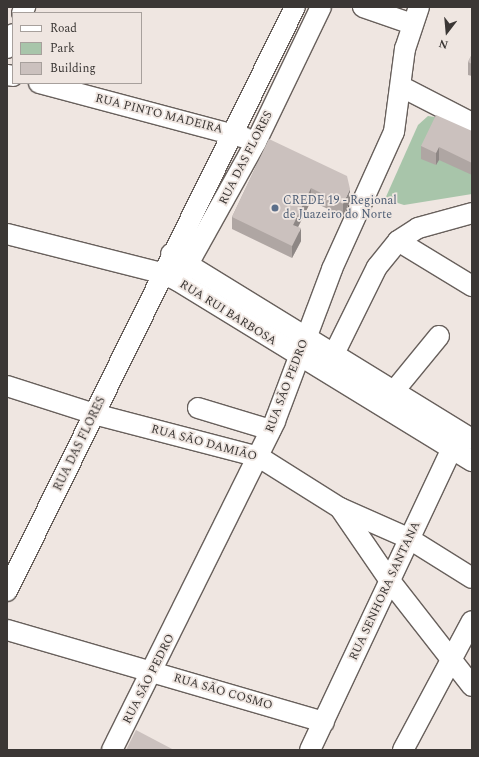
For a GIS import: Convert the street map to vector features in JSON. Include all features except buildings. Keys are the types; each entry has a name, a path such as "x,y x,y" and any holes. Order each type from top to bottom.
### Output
{"street":[{"name":"RUA DAS FLORES","path":"7,591 94,414 154,297 161,273 235,133 295,7"},
{"name":"RUA DAS FLORES","path":"154,297 184,273 256,142 321,7"},
{"path":"363,7 416,16"},
{"name":"RUA SÃO PEDRO","path":"112,750 153,672 271,430 306,336 394,132 402,87 405,49 416,16"},
{"path":"7,48 12,36"},
{"path":"269,61 291,70"},
{"name":"RUA PINTO MADEIRA","path":"43,84 235,133 256,142"},
{"path":"402,87 472,123"},
{"path":"325,373 377,267 398,241 418,228 472,213"},
{"name":"RUA RUI BARBOSA","path":"7,234 161,273 184,273 233,292 389,387 461,440 472,461"},
{"path":"398,241 472,286"},
{"name":"RUA RUI BARBOSA","path":"171,254 184,273 224,310 325,373 375,402 461,440"},
{"path":"224,310 233,292"},
{"path":"375,402 439,336"},
{"name":"RUA SÃO DAMIÃO","path":"7,386 94,414 258,457 340,508 408,538 472,578"},
{"path":"198,408 271,430"},
{"name":"RUA SENHORA SANTANA","path":"310,750 390,581 408,538 461,440"},
{"path":"340,508 390,581 472,686"},
{"path":"403,750 472,621"},
{"name":"RUA SÃO COSMO","path":"7,630 324,722"}],"green space":[{"path":"428,116 442,118 472,132 472,194 404,205 385,199 418,125"}],"place":[{"name":"CREDE 19 - Regional de Juazeiro do Norte","path":"275,208"}]}
